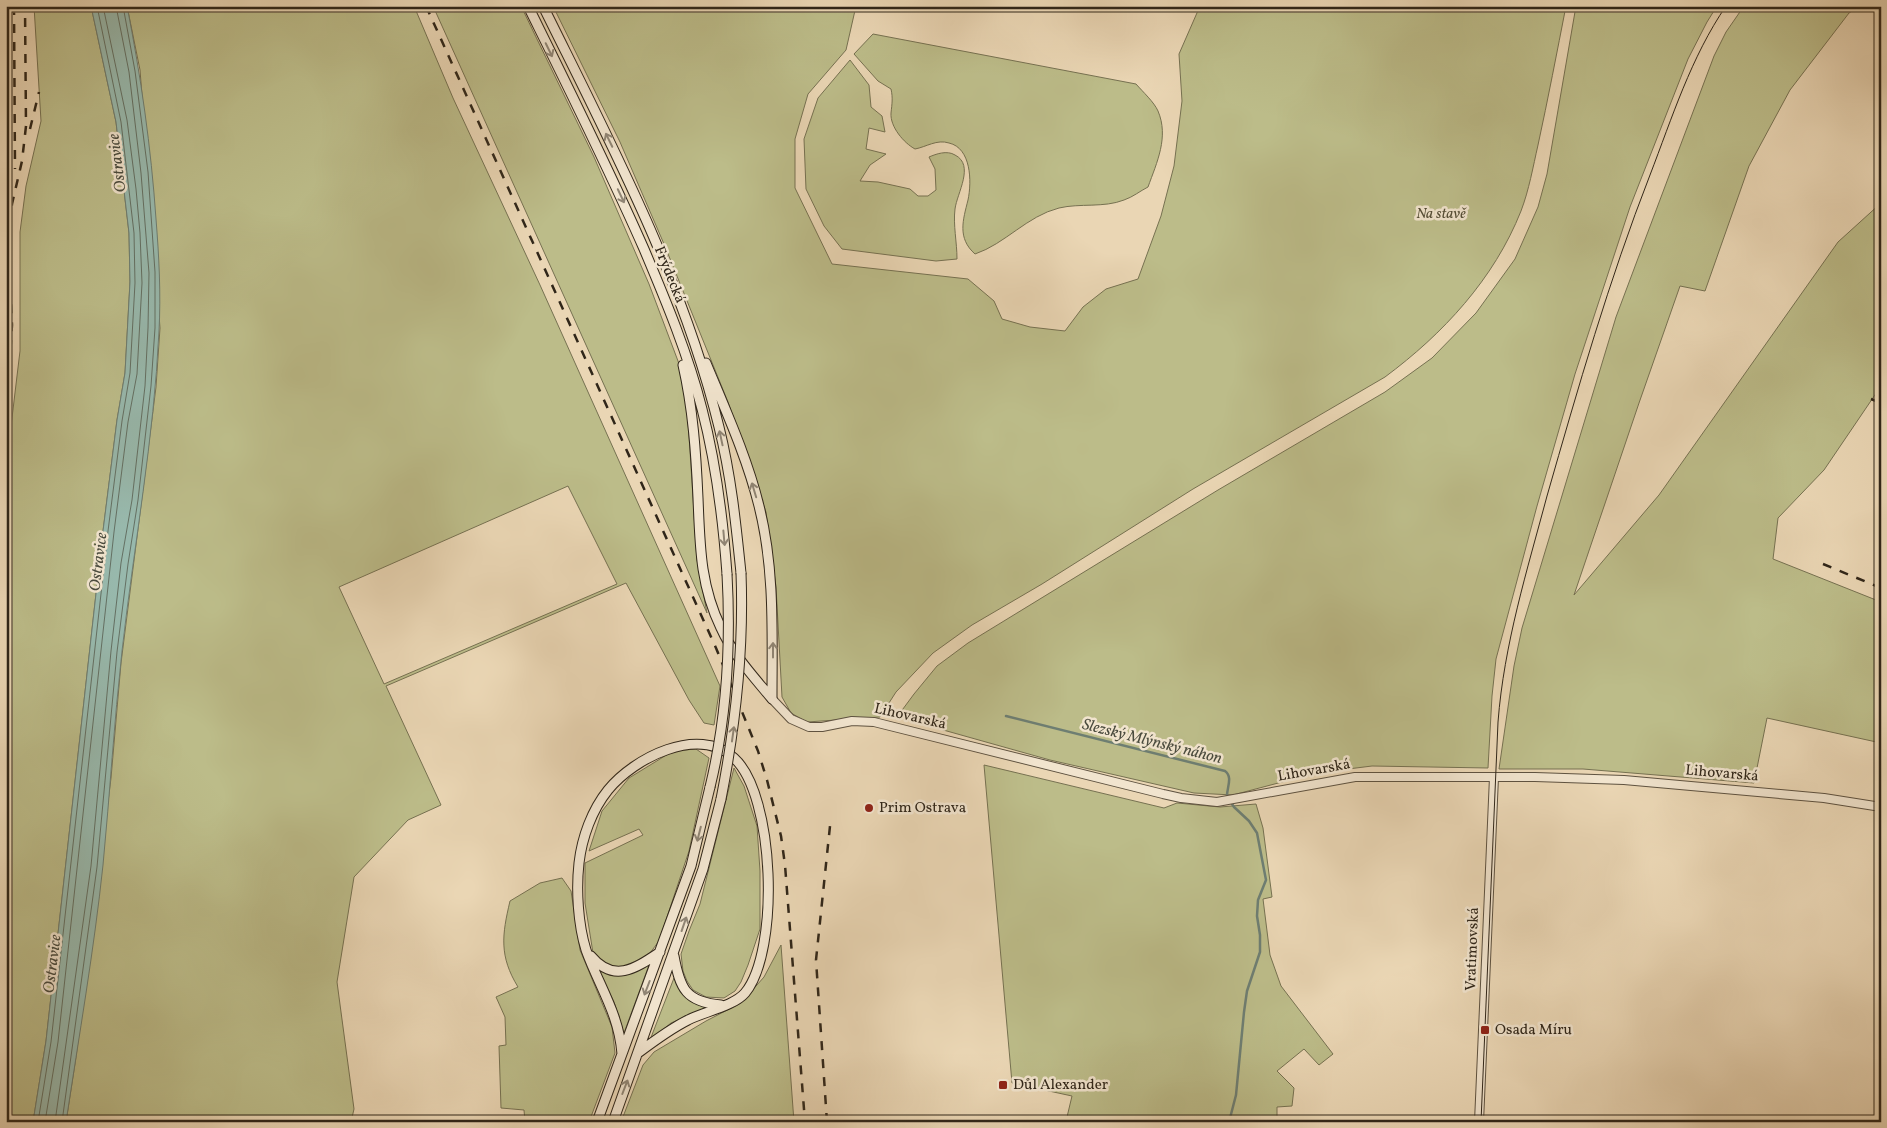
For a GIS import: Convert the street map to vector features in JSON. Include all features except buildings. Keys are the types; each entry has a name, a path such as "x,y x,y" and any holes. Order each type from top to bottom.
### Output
{"main road":[{"name":"Frýdecká","path":"528,6 600,152 667,305 702,409 723,526 728,574 728,669 720,739 710,787 691,866 622,1054"},
{"name":"Frýdecká","path":"543,6 612,146 678,297 702,368 719,427 732,489 741,573 742,622 740,668 732,742 721,799 703,869 638,1053"},
{"path":"678,297 728,416 759,506 768,554 771,592 772,699"},
{"path":"667,305 689,391 694,429 699,546 702,570 713,609 724,636 738,657 772,699"},
{"path":"598,1122 622,1054 615,1016 586,948 580,910 580,860 592,818 604,796 616,782 632,767 658,752 689,745 721,750 734,758 742,767 756,801 764,832 768,883 766,930 762,954 757,971 745,993 724,1005 672,1028 638,1053 612,1122"},
{"path":"586,948 602,966 618,972 637,967 660,952"},
{"path":"674,954 680,982 686,993 702,1002 724,1005"}],"street":[{"name":"Lihovarská","path":"772,699 791,719 806,726 822,727 852,721 874,722 1181,798 1210,802 1241,799 1331,780 1355,777 1494,777 1624,780 1824,798 1881,807"},
{"name":"Vratimovská","path":"1479,1122 1494,777"}],"green space":[{"path":"34,6 91,6 116,122 129,233 130,282 125,373 103,531 46,1041 33,1122 6,1122 6,468 20,351 20,232 26,186 41,121"},
{"path":"127,6 414,6 453,98 540,285 720,686 714,725 704,723 689,700 626,583 386,686 441,805 408,820 354,877 337,982 354,1109 351,1122 66,1122 111,778 121,663 156,387 160,328 140,70","holes":["568,486 617,584 384,684 339,587"]},
{"path":"433,6 521,6 594,157 649,284 678,361 686,389 697,560 707,613"},
{"name":"Na stavě","path":"553,6 856,6 846,50 808,94 795,139 795,188 832,264 968,279 994,301 1002,319 1030,327 1065,331 1083,307 1106,289 1138,279 1161,216 1174,166 1182,101 1179,54 1200,6 1566,6 1533,170 1521,211 1497,260 1465,303 1427,342 1385,377 1193,489 1042,584 972,625 933,653 896,692 880,717 807,722 791,713 782,697 776,587 766,512 728,402 664,244 620,142"},
{"path":"1576,6 1717,6 1688,59 1630,207 1575,374 1496,659 1488,768 1372,766 1316,773 1233,795 1194,793 1050,760 897,717 937,666 968,643 1218,490 1385,392 1432,358 1476,313 1515,259 1538,207 1547,174"},
{"path":"1744,6 1860,6 1849,13 1790,90 1749,166 1705,291 1680,286 1574,595 1659,495 1838,242 1881,203 1881,386 1824,470 1778,518 1773,559 1881,602 1881,743 1767,718 1754,783 1583,769 1499,769 1514,666 1522,628 1616,317 1714,56 1726,32"},
{"path":"873,34 1136,84 1156,108 1161,121 1162,140 1148,187 1116,202 1059,208 1047,212 1026,223 996,244 975,254 966,242 963,228 970,184 966,158 956,146 945,142 915,149 906,143 895,129 891,118 891,89 878,81 854,54"},
{"path":"850,60 869,85 871,107 882,116 885,132 869,128 866,149 886,154 870,165 860,181 878,182 910,189 918,196 928,196 936,190 935,169 929,157 949,153 955,155 964,165 963,180 955,209 957,259 936,261 842,249 824,226 806,189 804,139 818,98"},
{"path":"696,749 709,758 689,851 659,941 647,957 625,967 613,967 604,963 593,953 585,903 585,863 643,835 639,829 589,851 602,811 629,778 673,751"},
{"path":"984,765 1164,808 1177,803 1220,807 1256,804 1263,828 1272,897 1263,899 1270,955 1281,986 1333,1054 1319,1065 1304,1049 1277,1071 1294,1088 1292,1106 1277,1107 1277,1122 1070,1122 1072,1118 1067,1117 1072,1096 1012,1083"},
{"path":"734,768 744,786 757,826 760,871 760,929 748,965 735,991 724,998 706,997 693,990 687,981 683,971 681,954 700,904"},
{"path":"562,878 571,891 580,950 612,1027 615,1053 589,1122 525,1122 524,1110 501,1108 499,1046 506,1045 505,1017 496,997 518,987 505,955 505,924 510,901 540,883"},
{"path":"781,945 794,1122 621,1122 643,1065 654,1052 741,1003 764,977"},
{"path":"649,965 624,1033 614,1002 597,968 611,975 626,975"},
{"path":"674,978 680,990 687,998 708,1007 671,1023 650,1040"}],"water":[{"path":"91,6 127,6 137,59 151,165 159,261 159,331 153,412 119,678 99,897 66,1122 33,1122 46,1041 103,531 125,373 130,282 129,233 116,122"}],"waterway":[{"name":"Slezský Mlýnský náhon","path":"1006,716 1225,771 1229,776 1227,796 1257,833 1266,880 1258,900 1257,916 1260,952 1247,991 1236,1095 1229,1122"}],"tram line":[{"path":"1481,1122 1498,722 1505,664 1511,636 1547,496 1621,254 1683,88 1702,46 1726,6"}],"railway":[{"path":"14,6 15,169"},
{"path":"6,421 12,325 8,238 12,204 22,161 26,126 25,6"},
{"path":"426,6 716,648 758,751 781,836 785,865 805,1122"},
{"path":"30,129 39,92"},
{"path":"1871,399 1881,403"},
{"path":"1823,564 1881,588"},
{"path":"827,1122 816,960 830,826"}],"place":[{"name":"Prim Ostrava","path":"869,808"},
{"name":"Osada Míru","path":"1485,1030"},
{"name":"Důl Alexander","path":"1003,1085"}],"water label":[{"name":"Ostravice","path":"118,163"},
{"name":"Ostravice","path":"99,562"},
{"name":"Ostravice","path":"53,964"}]}
